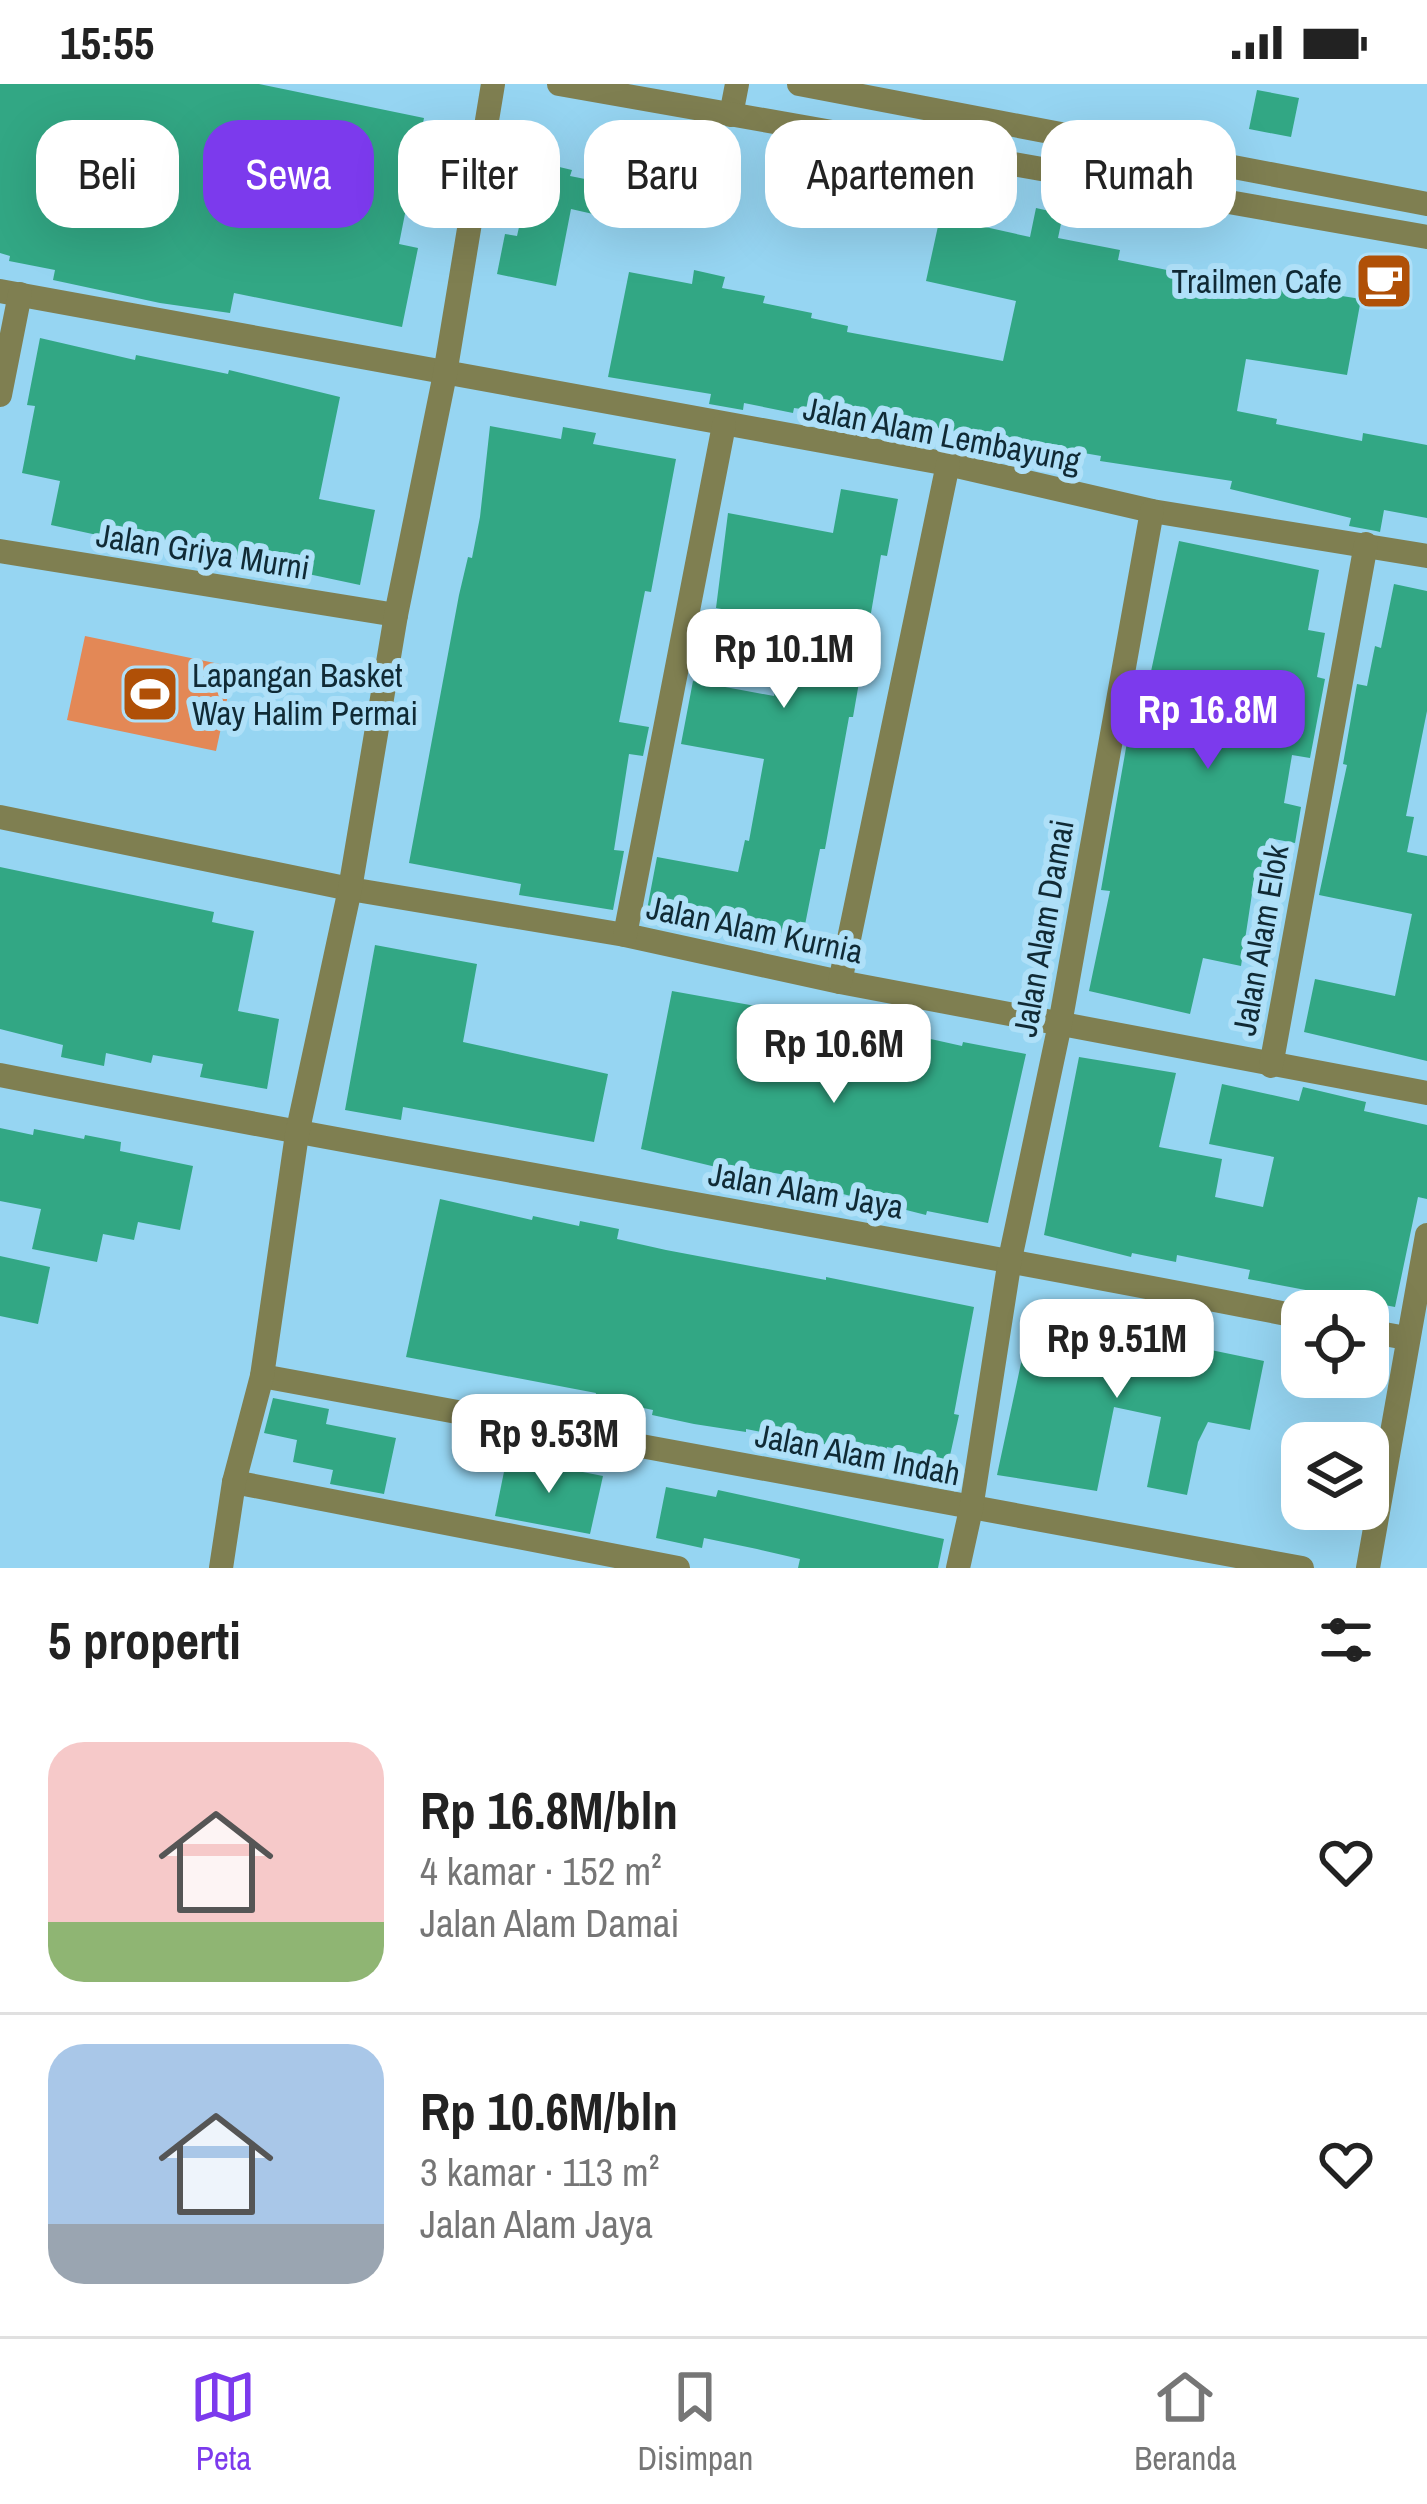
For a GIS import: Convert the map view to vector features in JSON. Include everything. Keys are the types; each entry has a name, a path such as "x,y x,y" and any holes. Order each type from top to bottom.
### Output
{"street":[{"path":"221,1568 234,1482 262,1376 297,1134 350,889 493,84"},
{"path":"559,84 1427,237"},
{"path":"730,115 737,84"},
{"path":"799,84 1427,205"},
{"path":"0,395 10,292"},
{"name":"Jalan Alam Lembayung","path":"10,292 948,464 1152,511 1427,556"},
{"path":"625,934 724,425"},
{"path":"841,982 948,464"},
{"name":"Jalan Alam Damai","path":"958,1568 1010,1259 1060,1024 1152,511"},
{"name":"Jalan Alam Elok","path":"1271,1066 1366,544"},
{"name":"Jalan Griya Murni","path":"0,551 396,615"},
{"name":"Jalan Alam Kurnia","path":"0,817 350,889 625,934 841,982 1427,1093"},
{"name":"Jalan Alam Jaya","path":"0,1075 297,1134 1010,1259 1281,1313"},
{"path":"1368,1568 1427,1235"},
{"path":"1389,1334 1406,1338"},
{"name":"Jalan Alam Indah","path":"262,1376 1302,1568"},
{"path":"234,1482 678,1568"}],"shaded area":[{"name":"Lapangan Basket Way Halim Permai","path":"85,636 234,667 216,751 67,720"}],"building":[{"path":"0,84 259,84 424,118 398,120 399,244 418,248 402,327 234,293 230,313 160,303 53,280 55,270 9,261 10,256 0,253"},
{"path":"1257,90 1299,98 1291,137 1249,129"},
{"path":"560,167 584,179 584,212 571,209 556,286 497,274 505,234 517,236 519,228 560,228"},
{"path":"1036,208 1041,209 1041,228 1060,228 1058,238 1120,250 1118,260 1265,290 1266,284 1361,299 1347,375 1246,359 1237,411 1362,441 1363,433 1427,445 1427,518 1384,510 1380,532 1349,526 1351,518 1230,489 1232,481 886,419 884,425 831,413 794,408 793,413 744,403 743,410 709,404 711,394 608,377 629,272 692,284 694,270 725,277 722,288 765,296 763,303 812,313 811,318 848,326 847,332 1003,361 1016,301 926,281 938,228 990,228 1030,237"},
{"name":"Trailmen Cafe","path":"1373,254 1405,260 1395,309 1364,303"},
{"path":"40,338 135,360 136,355 228,374 229,370 340,397 319,499 375,510 360,585 51,525 60,481 22,473 35,406 27,405"},
{"path":"490,426 561,439 563,427 596,433 593,444 676,459 651,592 645,591 619,722 649,727 643,756 629,754 614,850 624,851 613,910 519,895 521,884 409,863 459,595 480,517"},
{"path":"841,489 898,499 887,556 881,555 853,717 849,717 825,849 820,849 802,940 646,915 657,857 738,872 745,840 749,841 764,759 681,744 693,681 774,696 787,621 716,608 728,513 833,533"},
{"path":"1179,541 1319,570 1308,630 1325,633 1317,677 1325,679 1310,758 1292,755 1284,803 1301,807 1295,843 1269,838 1262,876 1255,874 1241,966 1203,958 1190,1014 1089,991 1110,891 1101,890 1129,731 1138,732"},
{"path":"1394,584 1427,591 1427,711 1406,816 1414,817 1407,852 1427,856 1427,1061 1304,1032 1315,979 1395,996 1412,914 1319,895 1347,765 1343,764 1357,684 1367,686 1375,646 1381,648"},
{"path":"0,867 214,912 212,922 254,931 238,1011 279,1019 267,1089 200,1077 203,1064 153,1055 151,1063 106,1053 104,1066 61,1057 63,1045 0,1029"},
{"path":"375,945 477,964 463,1042 608,1074 594,1142 403,1107 401,1120 345,1110"},
{"path":"672,991 1026,1054 988,1223 927,1211 926,1215 831,1191 828,1209 786,1200 791,1176 742,1167 741,1173 641,1149"},
{"path":"1079,1057 1176,1073 1159,1147 1222,1159 1215,1197 1263,1207 1274,1157 1209,1144 1222,1084 1299,1101 1303,1087 1366,1102 1364,1111 1427,1125 1427,1199 1418,1197 1395,1307 1389,1306 1389,1290 1306,1290 1248,1279 1250,1270 1177,1255 1176,1262 1132,1253 1131,1257 1044,1235"},
{"path":"0,1128 121,1142 120,1151 193,1166 180,1230 138,1222 134,1240 103,1234 97,1262 32,1249 41,1209 0,1201"},
{"path":"440,1199 532,1220 533,1216 579,1226 580,1221 619,1229 617,1239 666,1250 974,1307 949,1460 887,1447 886,1451 841,1442 839,1447 694,1424 595,1398 596,1393 406,1357"},
{"path":"0,1256 50,1267 38,1324 0,1316"},
{"path":"1032,1312 1264,1361 1250,1430 1208,1422 1198,1442 1187,1495 1147,1487 1161,1417 1114,1407 1097,1491 997,1475"},
{"path":"273,1398 329,1409 326,1424 396,1438 384,1494 330,1484 333,1470 293,1462 297,1440 264,1433"},
{"path":"507,1457 603,1476 590,1534 495,1516"},
{"path":"666,1487 716,1497 718,1490 944,1539 938,1568 798,1568 800,1559 757,1549 704,1538 702,1548 656,1538"}],"place":[{"name":"Trailmen Cafe","path":"1384,281"},
{"name":"Lapangan Basket Way Halim Permai","path":"150,694"}]}
